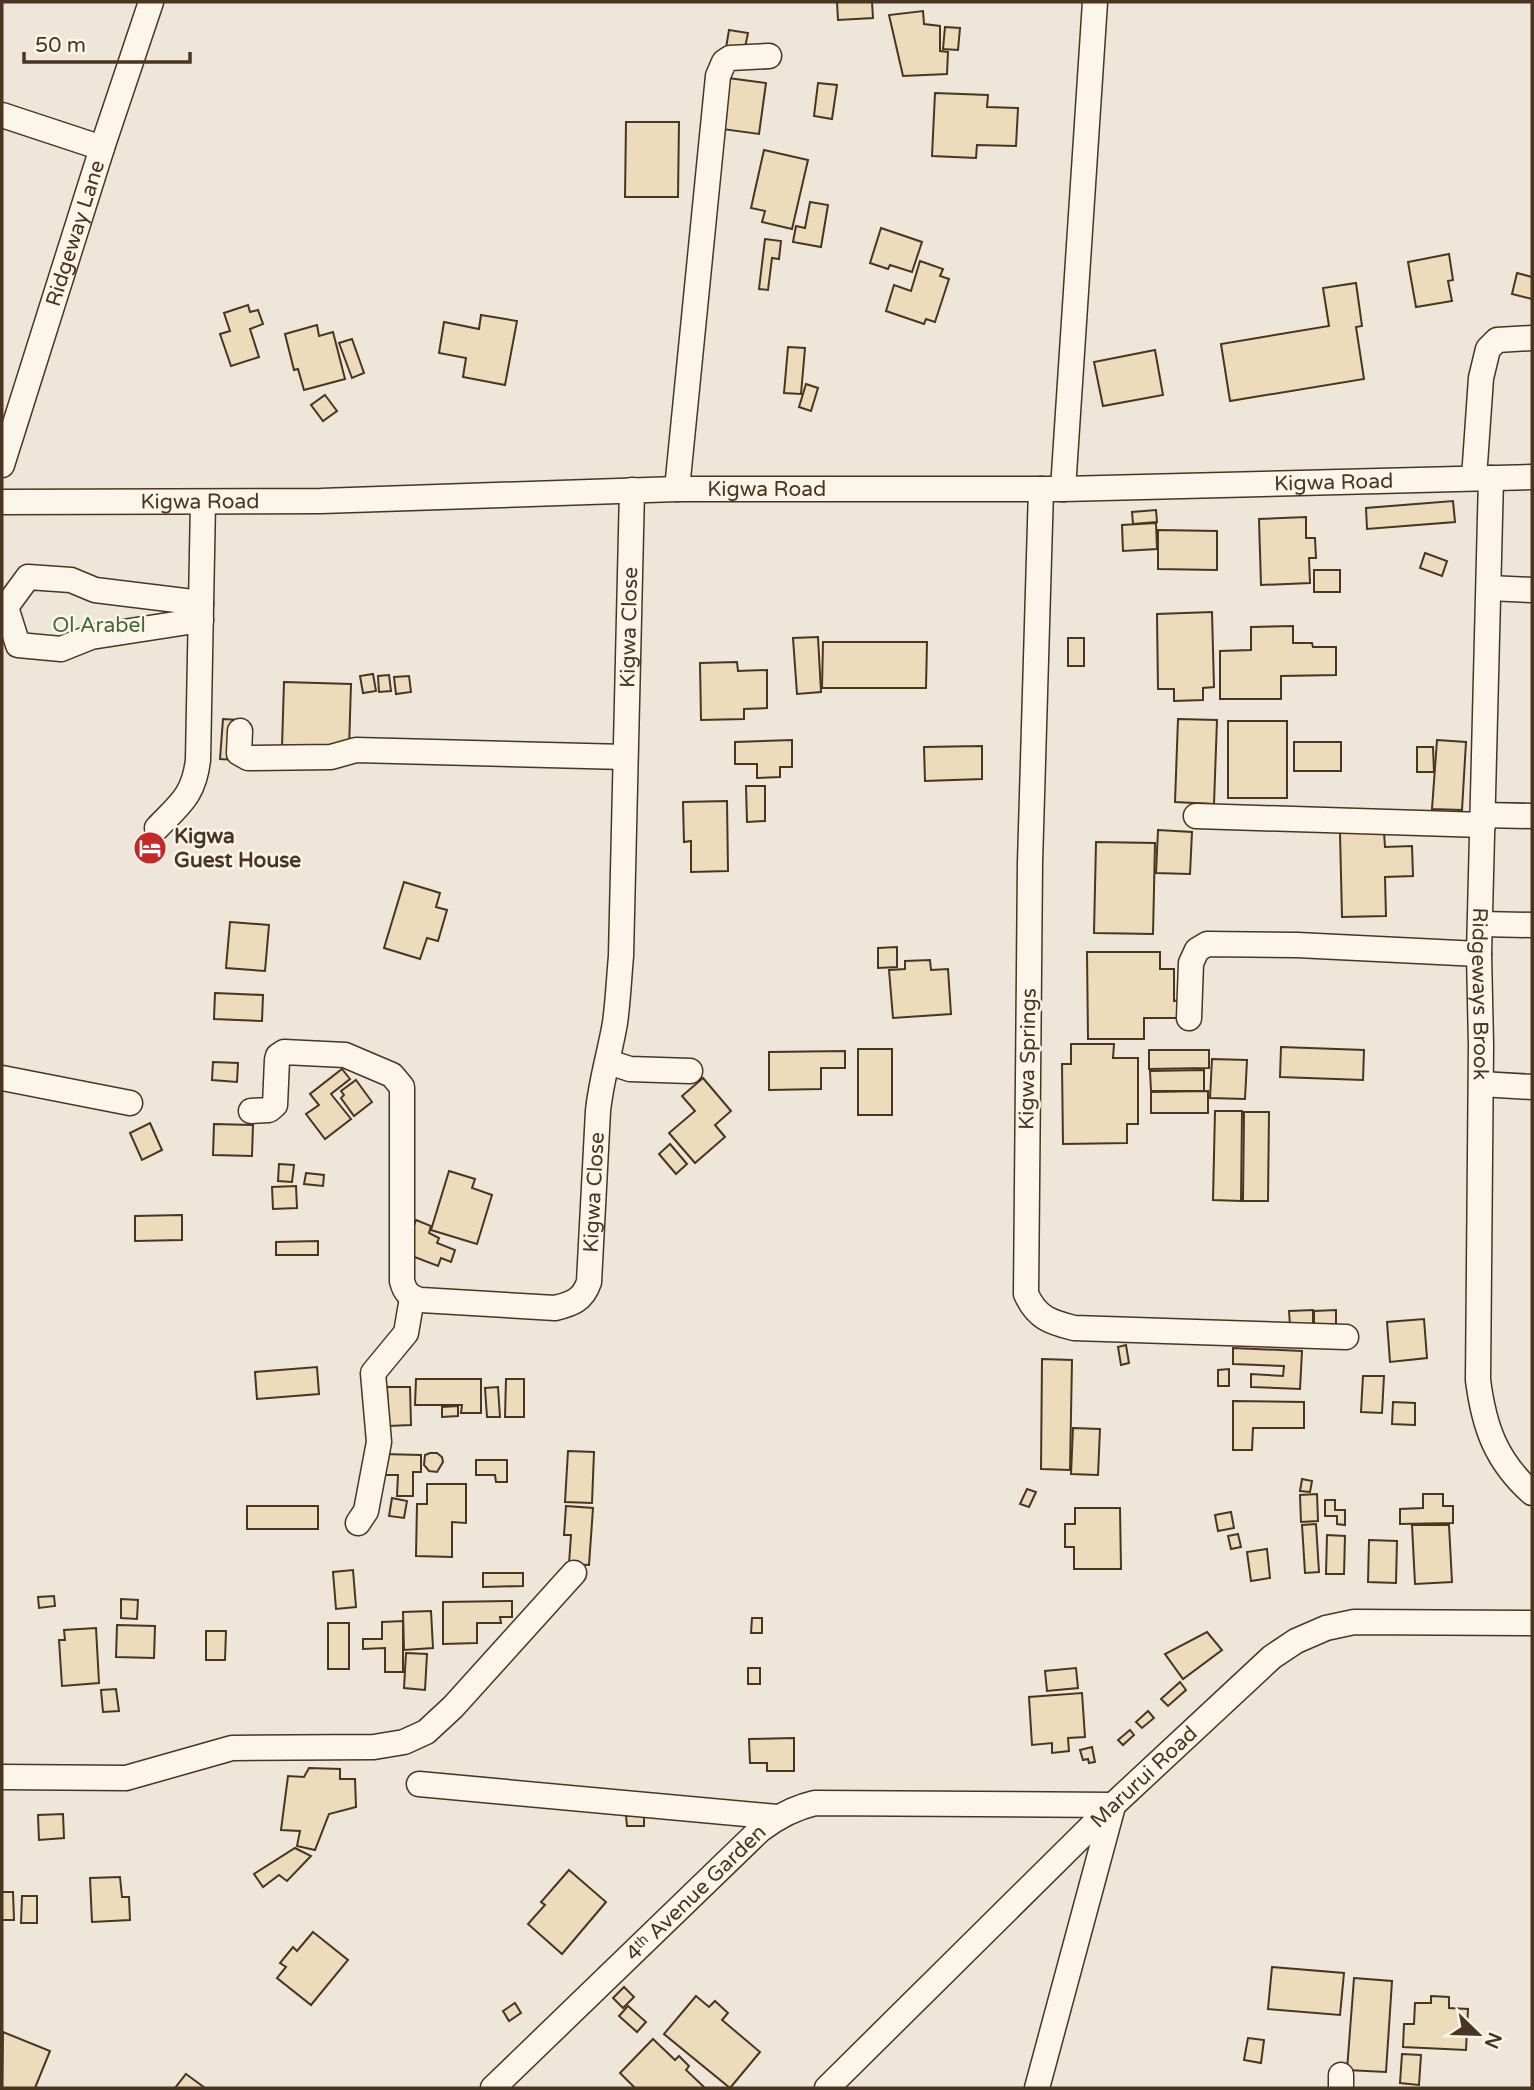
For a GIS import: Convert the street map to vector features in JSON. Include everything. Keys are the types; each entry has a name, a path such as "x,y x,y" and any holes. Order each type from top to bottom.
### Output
{"street":[{"name":"Ridgeway Lane","path":"2,465 151,2"},
{"name":"Kigwa Springs","path":"1095,2 1052,489 1030,863 1026,1294 1031,1306 1039,1314 1054,1323 1074,1328 1346,1337"},
{"path":"677,489 718,76 724,62 730,58 769,56"},
{"path":"2,115 102,148"},
{"name":"Ridgeways Brook","path":"1532,338 1497,340 1483,362 1481,378 1489,588 1479,954 1481,1084 1478,1276 1478,1380 1487,1429 1507,1466 1532,1493"},
{"name":"Kigwa Road","path":"2,502 321,501 677,489 1052,489 1532,477"},
{"name":"Kigwa Close","path":"412,1298 555,1308 569,1305 580,1298 586,1293 589,1282 600,1088 608,1062 615,1019 621,956 632,490"},
{"path":"157,828 188,795 196,780 203,502"},
{"path":"27,577 71,580 95,590 201,612 91,637 61,649 18,645 6,607 27,577"},
{"path":"1489,588 1532,590"},
{"path":"240,731 239,753 248,758 331,757 356,750 625,757"},
{"path":"1196,816 1483,820 1532,816"},
{"path":"1481,924 1532,925"},
{"path":"1189,1018 1191,962 1197,950 1206,944 1297,945 1479,954"},
{"path":"251,1111 269,1110 275,1105 277,1060 278,1056 285,1052 345,1055 392,1075 402,1087 402,1281 404,1291 412,1298 406,1333 373,1373 379,1442 366,1511 358,1523"},
{"path":"608,1062 630,1069 690,1071"},
{"path":"2,1078 130,1103"},
{"path":"1481,1084 1532,1087"},
{"path":"2,1777 126,1778 232,1748 373,1746 404,1742 426,1732 453,1707 574,1573"},
{"name":"Marurui Road","path":"827,2088 1113,1805 1272,1657 1326,1628 1354,1622 1532,1623"},
{"path":"419,1784 777,1817"},
{"name":"4ᵗʰ Avenue Garden","path":"493,2088 760,1830 797,1807 815,1803 1113,1805"},
{"path":"1037,2088 1113,1805"}],"green space":[{"name":"Ol Arabel","path":"2,2 1532,2 1532,2088 2,2088"}],"building":[{"path":"837,2 872,2 873,18 838,20"},
{"path":"923,11 924,24 940,26 940,51 948,52 947,74 903,76 889,15"},
{"path":"945,27 960,28 958,50 943,49"},
{"path":"729,30 748,33 744,52 726,48"},
{"path":"728,78 766,83 759,134 722,129"},
{"path":"818,83 837,85 832,119 814,116"},
{"path":"935,93 988,95 987,107 1018,108 1016,146 977,145 976,158 932,156"},
{"path":"626,122 679,122 678,197 625,197"},
{"path":"764,150 808,160 792,229 762,222 765,211 751,208"},
{"path":"810,202 828,205 821,247 793,242 796,226 805,228"},
{"path":"881,228 922,242 912,272 890,265 888,269 870,263"},
{"path":"765,239 781,241 779,259 772,258 768,290 759,289"},
{"path":"1449,254 1453,280 1448,281 1452,301 1416,307 1408,262"},
{"path":"920,261 943,269 940,276 949,279 935,322 926,319 924,324 886,311 894,285 911,291"},
{"path":"1517,273 1532,277 1532,299 1512,294"},
{"path":"1356,283 1362,326 1356,327 1364,379 1230,401 1221,344 1329,326 1323,288"},
{"path":"248,305 250,312 258,310 263,324 250,329 259,357 231,366 220,334 230,331 224,313"},
{"path":"481,315 517,321 505,385 463,377 466,358 439,353 444,322 479,329"},
{"path":"317,325 319,336 333,332 345,379 304,390 298,369 294,370 285,334"},
{"path":"352,339 364,373 352,378 339,343"},
{"path":"788,347 805,348 801,394 784,393"},
{"path":"1155,350 1163,395 1103,406 1094,362"},
{"path":"806,384 818,388 811,411 799,407"},
{"path":"325,395 337,411 323,421 311,405"},
{"path":"1453,501 1455,522 1367,529 1366,508"},
{"path":"1156,510 1157,522 1133,524 1132,512"},
{"path":"1306,517 1306,538 1315,538 1316,558 1309,558 1310,583 1261,585 1259,519"},
{"path":"1156,523 1157,549 1123,551 1122,525"},
{"path":"1158,530 1217,531 1217,570 1158,569"},
{"path":"1425,553 1447,561 1442,576 1420,568"},
{"path":"1314,570 1340,570 1340,592 1314,592"},
{"path":"1212,612 1214,687 1203,688 1203,700 1174,701 1174,689 1158,689 1157,614"},
{"path":"1293,626 1293,643 1312,643 1313,647 1336,647 1336,675 1281,676 1281,699 1220,699 1220,651 1251,650 1251,627"},
{"path":"818,637 821,692 797,694 793,638"},
{"path":"1068,638 1084,638 1084,666 1068,666"},
{"path":"823,642 927,642 926,688 822,688"},
{"path":"737,662 738,671 767,670 767,708 744,709 744,719 701,720 700,663"},
{"path":"373,674 376,691 363,693 360,676"},
{"path":"389,675 391,691 379,692 378,676"},
{"path":"409,676 411,692 396,694 394,677"},
{"path":"284,682 351,684 349,749 282,747"},
{"path":"223,719 239,720 236,760 220,759"},
{"path":"1178,719 1217,720 1214,804 1175,802"},
{"path":"1228,721 1287,721 1287,798 1228,798"},
{"path":"792,740 792,767 780,767 780,777 757,778 757,764 735,764 735,742"},
{"path":"1437,740 1466,742 1462,810 1432,809"},
{"path":"1294,742 1341,742 1341,771 1294,771"},
{"path":"982,746 982,779 925,781 924,747"},
{"path":"1417,747 1433,747 1434,772 1417,772"},
{"path":"746,786 765,786 765,821 747,822"},
{"path":"727,801 728,871 691,872 691,841 684,842 683,802"},
{"path":"1158,830 1192,832 1190,874 1156,873"},
{"path":"1384,832 1385,847 1412,846 1413,876 1385,877 1386,916 1342,917 1340,833"},
{"path":"1096,842 1155,843 1153,934 1094,933"},
{"path":"404,882 440,893 436,907 447,910 438,941 427,938 420,959 384,948"},
{"path":"230,922 269,925 265,971 226,968"},
{"path":"897,947 897,967 878,968 878,948"},
{"path":"1087,952 1160,952 1160,969 1174,969 1174,1001 1179,1000 1179,1018 1144,1018 1144,1039 1088,1039"},
{"path":"930,960 931,970 948,969 951,1014 893,1018 889,970 905,969 905,961"},
{"path":"215,993 263,995 262,1021 214,1019"},
{"path":"1071,1044 1114,1044 1113,1058 1138,1058 1138,1124 1127,1124 1127,1143 1063,1144 1062,1064 1071,1064"},
{"path":"1281,1047 1364,1050 1363,1080 1280,1077"},
{"path":"858,1049 892,1049 892,1115 858,1115"},
{"path":"1149,1050 1209,1050 1209,1068 1149,1069"},
{"path":"845,1051 845,1068 821,1068 821,1089 769,1090 769,1052"},
{"path":"1212,1059 1247,1060 1245,1099 1210,1098"},
{"path":"213,1062 238,1063 237,1082 212,1080"},
{"path":"342,1069 350,1079 331,1094 351,1119 325,1139 306,1114 319,1105 310,1094"},
{"path":"1204,1070 1204,1091 1151,1091 1150,1071"},
{"path":"703,1078 731,1111 715,1125 725,1137 695,1163 669,1133 695,1111 682,1096"},
{"path":"356,1080 372,1102 354,1116 341,1098 344,1095 341,1091"},
{"path":"1208,1091 1208,1113 1151,1113 1151,1092"},
{"path":"1215,1111 1242,1111 1241,1201 1213,1200"},
{"path":"1244,1112 1269,1112 1268,1201 1243,1201"},
{"path":"150,1123 162,1150 142,1160 130,1133"},
{"path":"214,1124 253,1125 252,1156 213,1155"},
{"path":"670,1144 687,1164 676,1174 659,1154"},
{"path":"279,1164 294,1165 292,1182 278,1181"},
{"path":"449,1171 475,1179 472,1188 492,1195 477,1244 431,1230"},
{"path":"306,1173 324,1175 323,1186 304,1184"},
{"path":"296,1186 297,1208 273,1209 272,1187"},
{"path":"182,1215 182,1240 135,1241 135,1216"},
{"path":"416,1220 431,1226 429,1233 439,1238 437,1243 455,1250 451,1262 441,1258 438,1266 404,1253"},
{"path":"318,1241 318,1255 276,1255 276,1242"},
{"path":"1313,1310 1313,1325 1290,1326 1289,1311"},
{"path":"1336,1310 1336,1324 1314,1324 1314,1311"},
{"path":"1424,1319 1427,1358 1390,1362 1387,1322"},
{"path":"1126,1345 1129,1363 1121,1365 1118,1347"},
{"path":"1233,1348 1302,1351 1300,1389 1251,1387 1251,1374 1283,1376 1284,1366 1233,1364"},
{"path":"1042,1359 1072,1360 1070,1470 1041,1469"},
{"path":"317,1367 319,1394 257,1399 255,1372"},
{"path":"1229,1369 1229,1386 1218,1386 1218,1370"},
{"path":"1363,1376 1384,1376 1382,1413 1361,1412"},
{"path":"416,1379 481,1379 481,1413 461,1413 462,1405 415,1405"},
{"path":"506,1379 524,1379 524,1417 505,1417"},
{"path":"387,1387 410,1387 411,1425 388,1426"},
{"path":"498,1387 500,1417 487,1417 485,1388"},
{"path":"1233,1401 1304,1402 1304,1428 1253,1428 1252,1450 1233,1450"},
{"path":"1393,1402 1415,1403 1415,1425 1392,1424"},
{"path":"458,1406 458,1416 442,1417 442,1407"},
{"path":"1073,1428 1100,1429 1098,1475 1071,1474"},
{"path":"568,1451 594,1452 592,1503 565,1502"},
{"path":"437,1453 442,1457 443,1462 437,1472 429,1471 424,1465 425,1455"},
{"path":"382,1454 421,1455 421,1472 413,1472 413,1496 397,1496 398,1475 382,1475"},
{"path":"476,1460 507,1460 507,1482 496,1482 495,1475 476,1475"},
{"path":"1302,1479 1312,1481 1310,1492 1300,1491"},
{"path":"427,1484 466,1484 466,1523 452,1522 452,1557 416,1556 417,1504 427,1504"},
{"path":"1027,1489 1036,1492 1029,1507 1020,1504"},
{"path":"1317,1494 1318,1521 1301,1522 1300,1495"},
{"path":"1423,1494 1443,1494 1443,1506 1453,1506 1453,1523 1400,1524 1400,1509 1423,1508"},
{"path":"392,1498 407,1501 404,1518 389,1516"},
{"path":"1325,1500 1335,1500 1335,1510 1345,1510 1345,1525 1337,1524 1337,1516 1325,1516"},
{"path":"247,1506 318,1506 318,1529 247,1529"},
{"path":"566,1506 593,1508 589,1565 569,1564 571,1535 564,1535"},
{"path":"1075,1508 1120,1508 1121,1569 1074,1569 1074,1547 1065,1547 1065,1524 1075,1524"},
{"path":"1231,1512 1234,1528 1218,1531 1215,1515"},
{"path":"1316,1524 1319,1572 1305,1573 1302,1525"},
{"path":"1412,1525 1449,1525 1452,1582 1415,1584"},
{"path":"1238,1534 1241,1547 1231,1549 1228,1536"},
{"path":"1327,1535 1345,1536 1344,1574 1326,1574"},
{"path":"1369,1540 1397,1541 1396,1583 1368,1582"},
{"path":"1267,1549 1270,1578 1251,1581 1247,1552"},
{"path":"353,1570 356,1607 336,1609 333,1572"},
{"path":"483,1573 523,1573 523,1586 483,1587"},
{"path":"54,1596 55,1606 39,1608 38,1597"},
{"path":"121,1599 138,1600 137,1619 121,1618"},
{"path":"512,1601 512,1617 500,1617 501,1623 477,1623 477,1643 443,1644 443,1602"},
{"path":"431,1611 433,1648 404,1650 403,1612"},
{"path":"752,1618 762,1618 762,1633 751,1633"},
{"path":"403,1621 403,1672 385,1672 385,1648 363,1649 363,1639 382,1639 382,1622"},
{"path":"328,1623 349,1623 349,1669 328,1669"},
{"path":"117,1625 155,1626 154,1658 116,1657"},
{"path":"96,1628 99,1683 62,1686 59,1640 65,1640 64,1630"},
{"path":"206,1631 226,1631 225,1660 206,1660"},
{"path":"1207,1632 1222,1650 1183,1679 1165,1654"},
{"path":"406,1653 427,1654 425,1690 404,1688"},
{"path":"748,1668 760,1668 760,1684 748,1684"},
{"path":"1076,1668 1078,1688 1047,1691 1045,1671"},
{"path":"1180,1682 1186,1690 1168,1706 1161,1699"},
{"path":"116,1689 119,1711 103,1712 101,1690"},
{"path":"1082,1693 1085,1737 1068,1738 1069,1751 1052,1753 1052,1743 1032,1745 1029,1697"},
{"path":"1148,1711 1154,1718 1142,1728 1136,1722"},
{"path":"1130,1730 1134,1735 1123,1745 1118,1740"},
{"path":"794,1738 794,1771 767,1771 767,1763 750,1763 749,1739"},
{"path":"1092,1747 1095,1762 1089,1763 1088,1759 1083,1760 1080,1750"},
{"path":"309,1768 340,1769 340,1779 355,1779 356,1807 329,1814 315,1850 297,1846 300,1831 281,1830 288,1776 304,1777"},
{"path":"63,1814 64,1838 39,1840 38,1815"},
{"path":"644,1815 644,1826 627,1826 626,1816"},
{"path":"295,1848 311,1856 287,1881 279,1875 263,1887 254,1874"},
{"path":"569,1870 606,1902 562,1954 528,1924 545,1905 541,1902"},
{"path":"120,1877 122,1897 129,1897 130,1920 92,1922 90,1878"},
{"path":"2,1892 13,1892 14,1920 2,1920"},
{"path":"22,1896 37,1896 37,1923 21,1923"},
{"path":"313,1932 348,1960 311,2005 277,1978 286,1967 280,1963 293,1947 297,1951"},
{"path":"1272,1967 1344,1973 1340,2015 1268,2009"},
{"path":"1354,1978 1392,1981 1386,2072 1347,2070"},
{"path":"624,1987 634,1997 623,2008 613,1998"},
{"path":"696,1996 709,2007 715,2001 728,2013 722,2020 760,2052 730,2088 664,2034"},
{"path":"1431,1996 1449,1997 1449,2008 1468,2009 1466,2050 1403,2047 1404,2024 1414,2024 1415,2003 1431,2003"},
{"path":"515,2003 521,2013 509,2021 503,2011"},
{"path":"628,2006 646,2022 637,2032 619,2016"},
{"path":"3,2032 50,2051 35,2088 2,2088"},
{"path":"1248,2038 1264,2040 1261,2063 1244,2060"},
{"path":"653,2039 675,2060 679,2056 689,2066 686,2070 705,2088 635,2088 620,2073"},
{"path":"1402,2054 1421,2055 1419,2085 1400,2083"},
{"path":"186,2074 205,2088 175,2088"}],"place":[{"name":"Kigwa Guest House","path":"150,848"}]}
